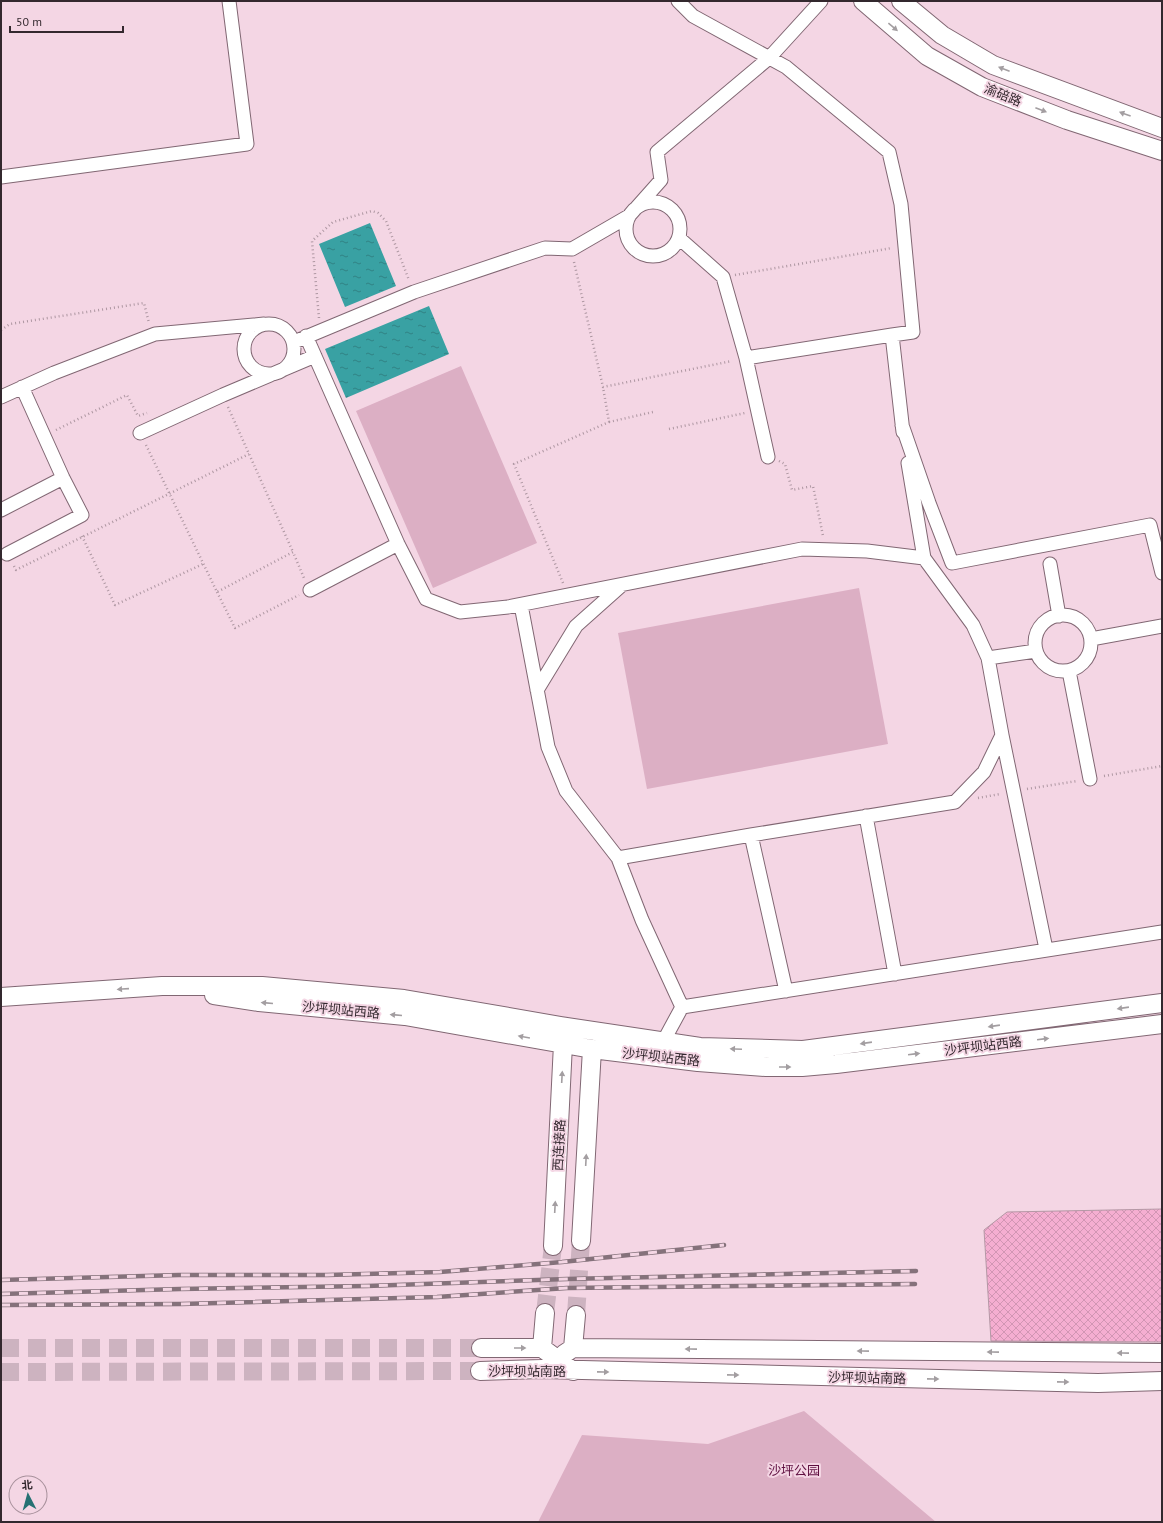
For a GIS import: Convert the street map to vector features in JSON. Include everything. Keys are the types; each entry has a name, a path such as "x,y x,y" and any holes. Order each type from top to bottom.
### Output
{"main road":[{"name":"渝碚路","path":"863,1 927,56 982,87 1067,120 1162,151"},
{"name":"渝碚路","path":"901,1 942,35 993,65 1162,128"},
{"name":"沙坪坝站西路","path":"162,986 259,1002 405,1016 592,1049 698,1062 766,1067 802,1067 1162,1024"},
{"name":"沙坪坝站西路","path":"1,997 162,986 262,986 404,999 561,1026 700,1047 802,1050 1162,1003"},
{"name":"西连接路","path":"553,1246 563,1044"},
{"path":"581,1241 592,1049"},
{"path":"542,1348 545,1313"},
{"path":"542,1370 573,1348 576,1315"},
{"name":"沙坪坝站南路","path":"481,1348 542,1348 573,1371"},
{"name":"沙坪坝站南路","path":"573,1348 1162,1353"},
{"name":"沙坪坝站南路","path":"480,1371 542,1370 1098,1382 1162,1381"},
{"path":"1098,1382 1162,1387"}],"street":[{"path":"1,177 247,144 229,1"},
{"path":"678,1 693,16 786,67 889,152 901,204 913,332 892,334 746,358"},
{"path":"294,342 414,292 545,248 572,249 629,216 641,205 650,202 659,202 667,206 674,212 679,220 679,238 675,246 668,252 651,256 642,254 634,248 626,233 629,216 661,180 657,152 769,58 821,1"},
{"path":"679,238 723,277 746,358 768,457"},
{"path":"1,397 54,373 152,335 264,324 280,326 286,330 294,342 292,360 282,371 274,374 262,373 252,367 247,361 245,354 244,346 246,338 257,327 264,324"},
{"path":"892,334 902,425 924,558 973,625 988,658 1002,735 1046,949"},
{"path":"306,336 398,544 426,599 460,612 521,605 802,549 867,551 924,558"},
{"path":"140,433 315,356"},
{"path":"7,554 82,515 63,478 22,387"},
{"path":"902,425 952,563 1150,525 1162,572"},
{"path":"1,510 63,478"},
{"path":"310,590 398,544"},
{"path":"1050,564 1059,616"},
{"path":"537,690 576,626 622,585"},
{"path":"521,605 548,747 566,791 618,858 642,920 682,1007"},
{"path":"1059,616 1070,616 1080,621 1087,629 1091,639 1090,653 1082,664 1069,671 1055,670 1043,663 1036,651 1036,635 1045,622 1059,616"},
{"path":"1091,639 1162,626"},
{"path":"988,658 1036,651"},
{"path":"1069,671 1090,779"},
{"path":"618,858 751,834 956,802 984,772 1002,735"},
{"path":"866,816 894,974"},
{"path":"751,834 786,990"},
{"path":"682,1007 1162,932"},
{"path":"663,1042 682,1007"}],"path":[{"path":"320,330 312,241 333,222 372,211 378,213 386,221 414,292"},
{"path":"723,277 905,245"},
{"path":"572,249 610,422"},
{"path":"1,330 10,324 144,303 152,335"},
{"path":"603,387 746,358"},
{"path":"45,436 127,395 138,416 153,410"},
{"path":"140,433 235,628 310,590 223,396"},
{"path":"669,429 758,411"},
{"path":"568,595 514,464 610,422 653,412"},
{"path":"203,564 115,605 82,536 249,454"},
{"path":"768,457 784,464 792,490 813,486 826,549"},
{"path":"217,592 292,552"},
{"path":"956,802 1162,766"}],"green space":[{"path":"461,366 537,543 433,588 356,411"},
{"path":"859,588 888,744 647,789 618,633"},
{"name":"沙坪公园","path":"804,1411 936,1522 538,1522 582,1435 708,1444"}],"water":[{"path":"370,223 396,286 345,307 319,244"},
{"path":"429,306 449,354 346,398 325,349"}],"building":[{"path":"1162,1209 1162,1342 991,1341 984,1230 1007,1212"}],"tunnel":[{"path":"576,1315 581,1241"},
{"path":"545,1313 553,1246"},
{"path":"1,1348 481,1348"},
{"path":"1,1372 480,1371"}],"railway":[{"path":"1,1280 179,1275 327,1275 440,1272 562,1262 724,1245"},
{"path":"1,1294 916,1271"},
{"path":"1,1305 181,1304 437,1297 567,1288 915,1284"}]}
